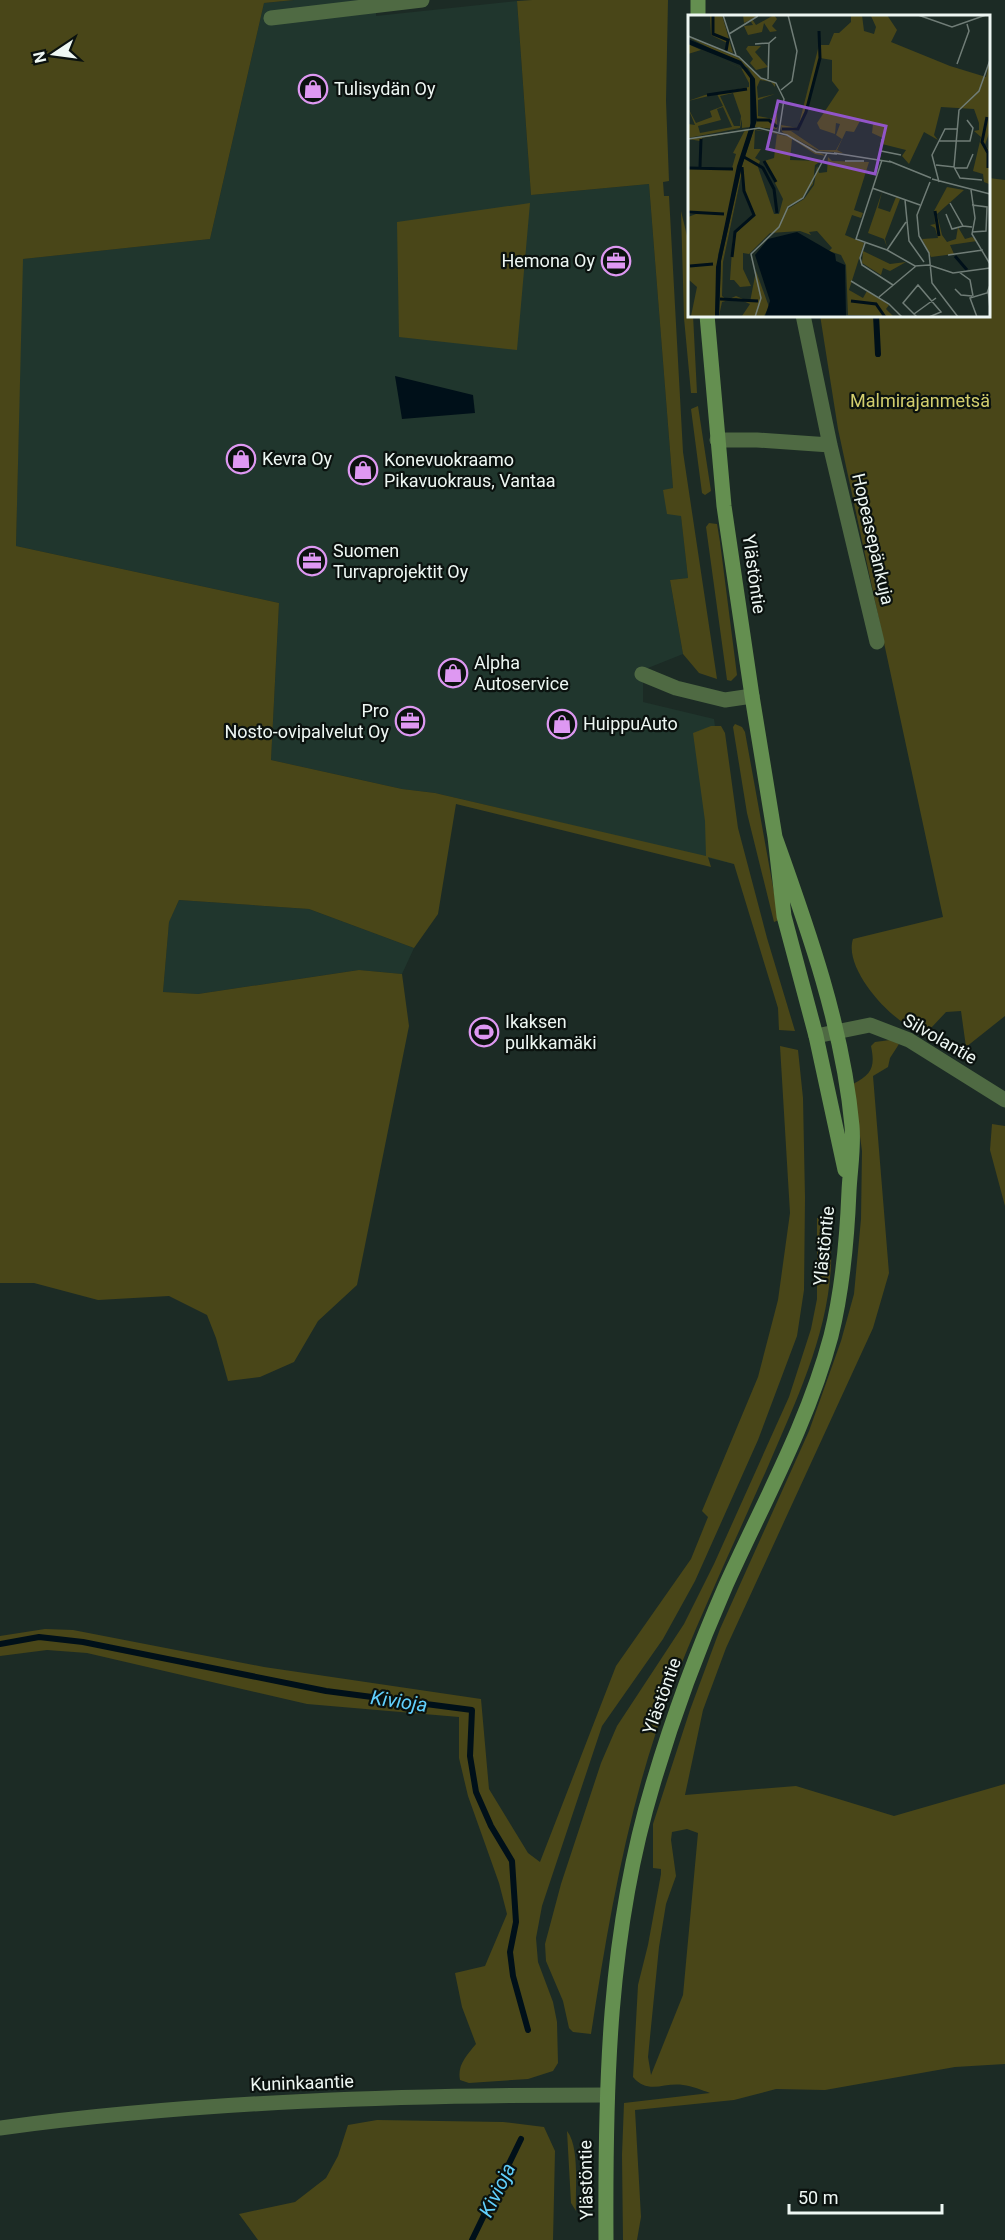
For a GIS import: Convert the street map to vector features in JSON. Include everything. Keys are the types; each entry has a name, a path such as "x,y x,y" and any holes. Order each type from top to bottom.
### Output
{"main road":[{"name":"Ylästöntie","path":"707,316 717,440 752,696 775,837 784,916 816,1036 849,1188"},
{"name":"Ylästöntie","path":"606,2240 606,2095 615,1970 638,1842 652,1786 699,1650 726,1586 785,1461 816,1384 831,1334 844,1268 853,1130 846,1077 819,969 775,837"}],"street":[{"path":"271,18 422,0"},
{"name":"Hopeasepänkuja","path":"803,316 830,445 878,642"},
{"path":"717,440 830,445"},
{"path":"642,674 676,688 725,700 752,696"},
{"name":"Silvolantie","path":"816,1036 870,1025 909,1040 1005,1100"},
{"name":"Kuninkaantie","path":"0,2128 273,2102 606,2095"}],"shaded area":[{"path":"294,0 376,0 376,16 517,1 531,195 649,184 673,488 663,491 681,515 688,578 670,580 683,654 643,670 643,702 714,719 734,864 435,793 402,789 271,760 279,603 16,546 22,259 210,239 264,3"},
{"path":"395,376 473,395 475,413 402,419"},
{"path":"179,900 309,909 414,948 402,974 359,970 198,994 163,992 169,921"}],"green space":[{"path":"0,0 294,0 264,3 210,239 23,259 16,546 279,603 271,760 402,789 435,793 706,856 705,821 693,733 711,726 721,726 725,733 738,828 767,938 795,1031 779,1030 778,1008 734,864 708,857 711,867 456,804 438,914 414,948 309,909 179,900 169,922 163,992 198,994 359,970 402,974 409,1026 357,1285 318,1321 294,1362 260,1377 228,1381 207,1315 169,1296 98,1300 34,1283 0,1283"},
{"path":"668,0 666,101 669,181 663,182 664,196 669,196 683,452 717,679 699,673 683,654 670,580 688,578 681,516 667,514 663,490 673,488 649,184 531,195 517,1"},
{"name":"Malmirajanmetsä","path":"990,178 1005,180 1005,1016 966,1047 961,1011 946,1012 931,1028 907,1025 895,1017 876,998 854,962 853,939 943,917 838,429 820,316 990,316"},
{"path":"530,203 517,350 399,337 397,222"},
{"path":"681,211 688,240 688,316 693,316 697,393 691,393 684,318"},
{"path":"698,406 711,491 705,495 702,493 691,409"},
{"path":"709,523 717,524 720,542 737,675 731,681 727,680 706,527"},
{"path":"735,724 742,727 745,732 779,920 774,922 747,813 733,727"},
{"path":"890,1040 899,1044 890,1058 888,1067 873,1076 889,1273 873,1328 726,1648 703,1710 685,1795 796,1786 894,1816 1005,1784 1005,2064 955,2067 825,2090 776,2089 734,2100 635,2110 641,2217 637,2240 623,2240 624,2103 710,2093 683,2085 650,2087 633,2077 638,1985 661,1874 661,1869 653,1868 653,1824 690,1710 720,1629 809,1431 841,1341 854,1294 861,1219 862,1151 853,1084 869,1073 873,1059 871,1046 875,1042","holes":["687,1829 698,1833 683,1995 651,2075 648,2057 659,1947 666,1904 676,1876 672,1832"]},
{"path":"780,1046 798,1050 803,1098 804,1290 797,1336 758,1440 695,1581 663,1639 602,1726 542,1906 536,1938 538,1962 553,2002 557,2022 558,2063 553,2071 528,2079 469,2083 460,2080 459,2075 464,2060 476,2044 462,2007 455,1973 485,1966 507,1914 499,1883 468,1796 459,1758 459,1717 307,1704 87,1653 47,1650 0,1656 0,1636 45,1629 73,1630 264,1667 481,1699 489,1789 528,1853 540,1862 616,1666 691,1559 708,1517 702,1511 758,1377 778,1300 790,1213"},
{"path":"992,1124 1005,1126 1005,1206 990,1150"},
{"path":"827,1217 831,1266 817,1343 790,1416 694,1633 656,1732 622,1859 591,2034 573,2032 569,2028 563,2001 546,1961 545,1944 561,1884 601,1763 617,1726 684,1624 714,1564 789,1397 811,1329 817,1299 817,1218"},
{"path":"377,2120 503,2122 544,2127 555,2151 553,2240 258,2240 239,2214 295,2202 326,2178 338,2156 348,2125"},
{"path":"567,2131 574,2147 576,2211 571,2203"}],"waterway":[{"path":"876,316 878,354"},
{"name":"Kivioja","path":"0,1644 39,1637 83,1642 326,1691 472,1710 470,1756 476,1792 491,1826 512,1861 516,1922 510,1952 513,1976 528,2030"},
{"name":"Kivioja","path":"472,2240 521,2139"}],"place":[{"name":"Tulisydän Oy","path":"313,89"},
{"name":"Hemona Oy","path":"616,261"},
{"name":"Kevra Oy","path":"241,459"},
{"name":"Konevuokraamo Pikavuokraus, Vantaa","path":"363,470"},
{"name":"Suomen Turvaprojektit Oy","path":"312,561"},
{"name":"Alpha Autoservice","path":"453,673"},
{"name":"Pro Nosto-ovipalvelut Oy","path":"410,721"},
{"name":"HuippuAuto","path":"562,724"},
{"name":"Ikaksen pulkkamäki","path":"484,1032"}]}
